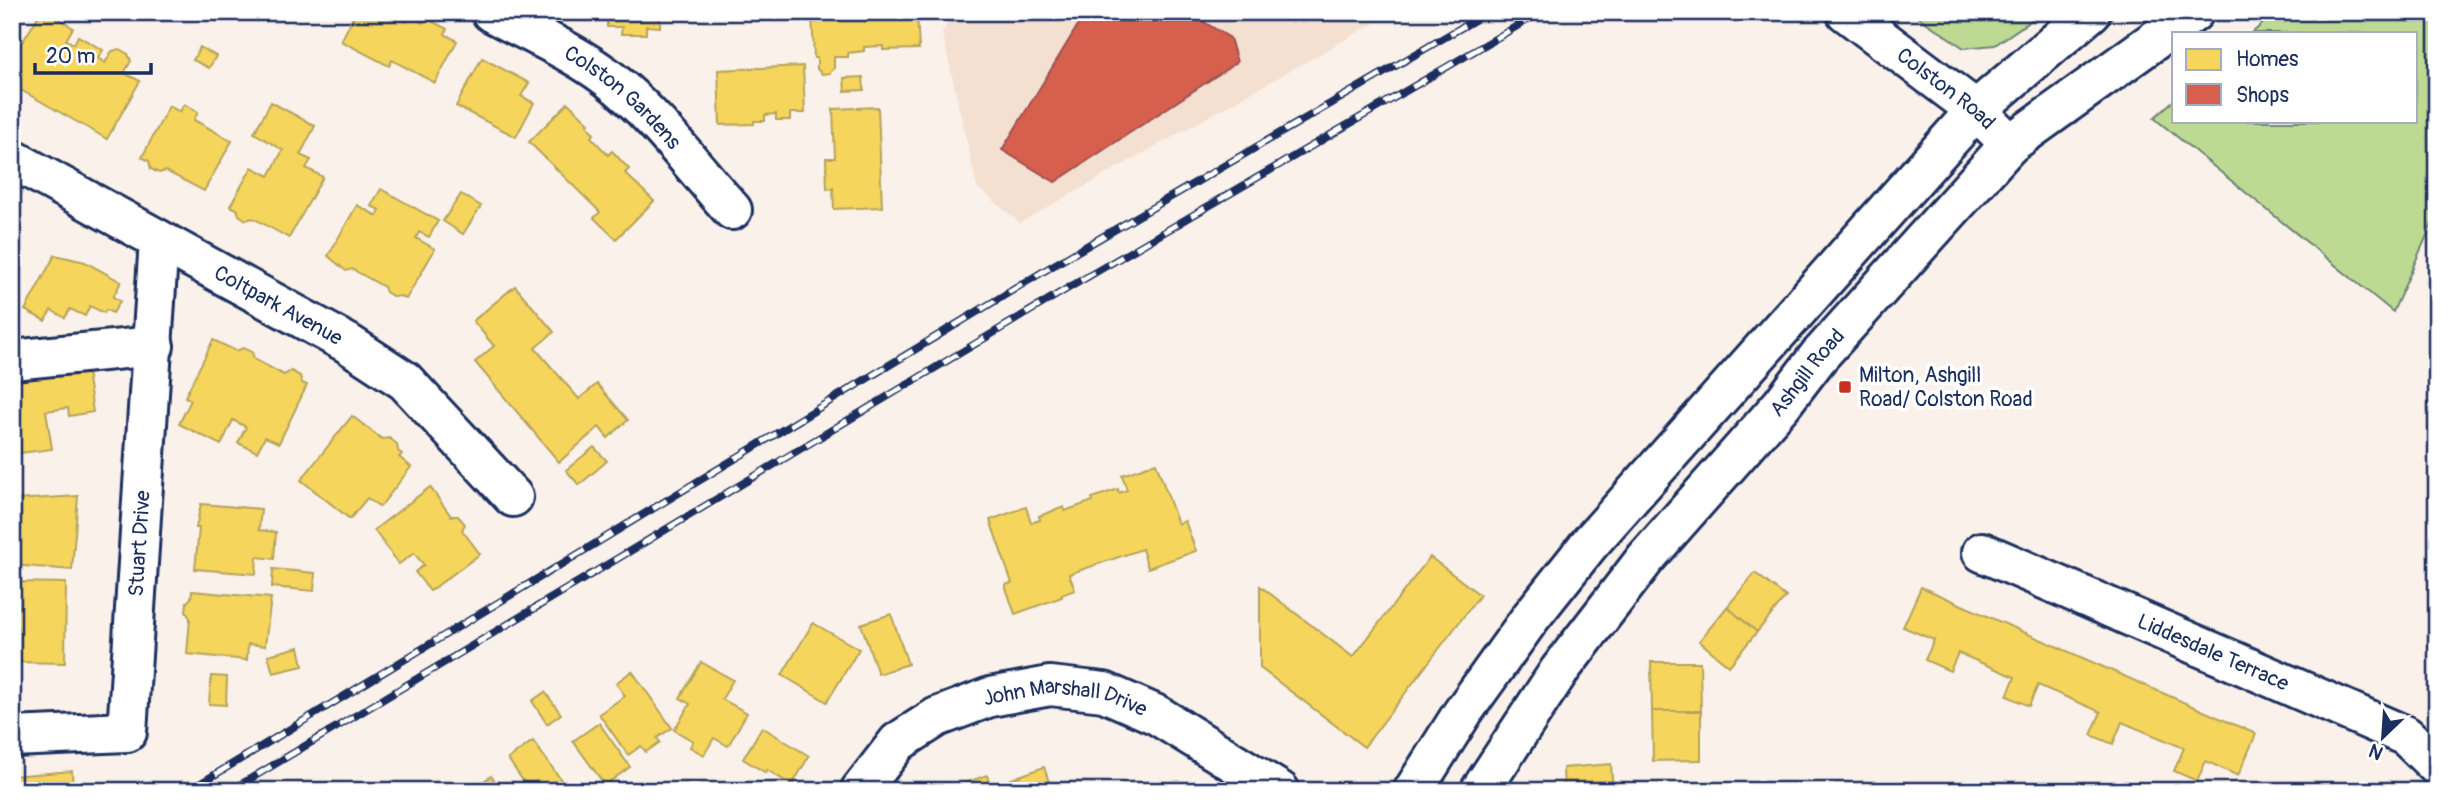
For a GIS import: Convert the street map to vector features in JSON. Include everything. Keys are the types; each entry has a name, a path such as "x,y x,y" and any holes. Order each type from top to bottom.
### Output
{"street":[{"name":"Colston Gardens","path":"491,12 606,76 639,105 732,210"},
{"name":"Colston Road","path":"1846,12 1976,110 2010,144"},
{"path":"1413,791 1462,712 1531,617 1590,543 1976,110 2091,12"},
{"name":"Ashgill Road","path":"1480,791 1559,671 1646,558 1782,404 1818,357 2010,144 2194,12"},
{"name":"Coltpark Avenue","path":"12,159 347,343 405,381 513,497"},
{"name":"Stuart Drive","path":"12,737 127,732 159,240"},
{"path":"12,359 154,346"},
{"name":"Liddesdale Terrace","path":"1982,552 2406,736 2437,766"},
{"name":"John Marshall Drive","path":"860,791 898,741 937,718 990,696 1050,687 1104,692 1157,715 1280,791"}],"shaded area":[{"path":"956,12 1394,12 1020,223 977,187 942,32"}],"green space":[{"path":"1911,12 2043,12 1995,45 1964,48"},
{"path":"2276,12 2437,12 2437,213 2393,312 2154,118 2172,102 2172,122 2418,122 2418,32 2253,32"}],"building: Homes":[{"path":"41,12 50,12 73,28 66,40 74,44 78,36 103,50 98,58 105,63 112,51 119,49 128,54 131,61 124,73 140,81 107,139 12,85 12,59"},
{"path":"356,12 388,12 406,22 410,16 423,23 426,18 447,29 445,34 457,41 435,83 392,60 389,66 341,41"},
{"path":"582,12 660,12 660,27 646,26 646,34 621,34 622,27 607,27 607,20 582,21"},
{"path":"812,12 917,12 919,49 883,50 883,46 864,47 864,51 848,53 848,57 834,57 834,68 830,73 822,74 817,69 817,58 814,58"},
{"path":"200,47 216,56 209,68 193,60"},
{"path":"482,58 529,83 521,96 534,103 516,137 456,106"},
{"path":"803,66 805,113 790,113 790,120 776,120 776,114 765,115 765,121 754,121 754,124 720,125 718,70"},
{"path":"863,77 864,90 845,91 844,78"},
{"path":"271,102 315,126 300,155 311,160 306,168 323,177 289,238 253,218 246,220 239,215 237,209 230,206 252,167 269,176 283,150 254,133"},
{"path":"568,103 589,123 587,125 594,134 591,137 608,155 612,151 629,169 625,173 654,201 616,239 594,218 600,212 529,142"},
{"path":"184,104 198,112 194,120 232,141 204,191 166,171 159,173 151,169 149,161 142,157 169,106 180,112"},
{"path":"878,107 882,207 834,209 833,188 827,189 826,158 835,158 833,109"},
{"path":"381,189 438,221 429,237 419,232 416,238 435,249 406,299 394,297 386,292 384,287 352,269 346,271 328,256 357,205 377,216 380,210 371,206"},
{"path":"461,194 481,206 463,234 443,221"},
{"path":"55,255 85,262 121,282 113,297 120,301 113,313 106,310 104,313 90,306 85,316 70,309 65,318 51,310 45,321 25,310"},
{"path":"515,286 554,332 535,348 579,399 597,384 628,420 608,438 599,427 559,462 475,362 494,346 473,321"},
{"path":"213,340 236,351 243,348 252,352 254,359 284,375 291,371 300,376 302,383 307,385 279,443 265,437 257,452 238,443 246,427 233,420 221,445 179,424 191,400 185,397"},
{"path":"87,371 93,412 69,416 68,408 46,411 52,449 12,454 12,379"},
{"path":"352,416 382,439 389,438 397,444 398,451 402,454 399,457 411,467 380,507 367,498 350,519 301,480"},
{"path":"594,447 607,461 579,485 566,470"},
{"path":"1156,463 1178,524 1185,521 1196,551 1148,568 1142,549 1069,574 1075,590 1015,614 1005,585 1012,583 990,520 1026,507 1031,523 1040,520 1039,516 1064,507 1065,511 1118,489 1119,493 1127,490 1122,475"},
{"path":"430,487 451,516 458,516 465,524 462,530 480,554 430,591 415,572 424,565 414,553 399,564 374,530"},
{"path":"78,496 72,570 12,565 15,500"},
{"path":"201,504 261,509 259,530 276,532 274,559 257,557 256,574 195,569 199,528 196,528"},
{"path":"1430,557 1480,595 1364,747 1260,668 1260,586 1353,657"},
{"path":"273,569 315,573 314,591 272,587"},
{"path":"1755,573 1786,597 1757,632 1727,607"},
{"path":"13,582 66,583 65,663 12,662"},
{"path":"1921,587 2256,734 2238,776 2206,761 2197,781 2174,771 2184,748 2122,722 2113,744 2091,735 2101,712 2038,685 2029,706 2007,696 2015,677 1958,653 1950,671 1925,660 1934,640 1903,627"},
{"path":"192,591 271,598 265,646 248,644 247,660 187,654 190,618 186,612"},
{"path":"1727,607 1757,632 1729,666 1699,641"},
{"path":"891,614 908,664 878,674 861,624"},
{"path":"813,623 859,649 827,702 782,675"},
{"path":"299,647 303,666 273,673 268,655"},
{"path":"701,662 733,680 722,699 747,713 728,746 714,738 704,755 690,747 693,741 674,730 690,704 680,698"},
{"path":"1651,662 1700,662 1701,711 1652,711"},
{"path":"632,671 672,728 657,738 660,742 646,752 641,746 628,755 599,714 625,696 616,683"},
{"path":"211,676 227,677 226,705 209,704"},
{"path":"545,692 561,714 547,724 532,701"},
{"path":"1652,711 1701,711 1701,760 1653,761"},
{"path":"599,723 630,767 605,785 573,741"},
{"path":"762,727 809,756 792,785 743,759"},
{"path":"533,741 569,791 530,791 508,759"},
{"path":"1611,764 1613,791 1564,791 1563,768"},
{"path":"1044,767 1052,791 1006,791 1003,782"},
{"path":"72,771 73,791 12,791 12,776"},
{"path":"987,775 992,791 952,791 951,788"},
{"path":"491,776 502,791 470,791"}],"building: Shops":[{"path":"1086,12 1206,12 1201,20 1230,38 1237,62 1055,182 1002,150"}],"railway":[{"path":"188,791 1054,265 1488,12"},
{"path":"230,791 1070,287 1541,12"}],"place":[{"name":"Milton, Ashgill Road/ Colston Road","path":"1845,387"}]}
